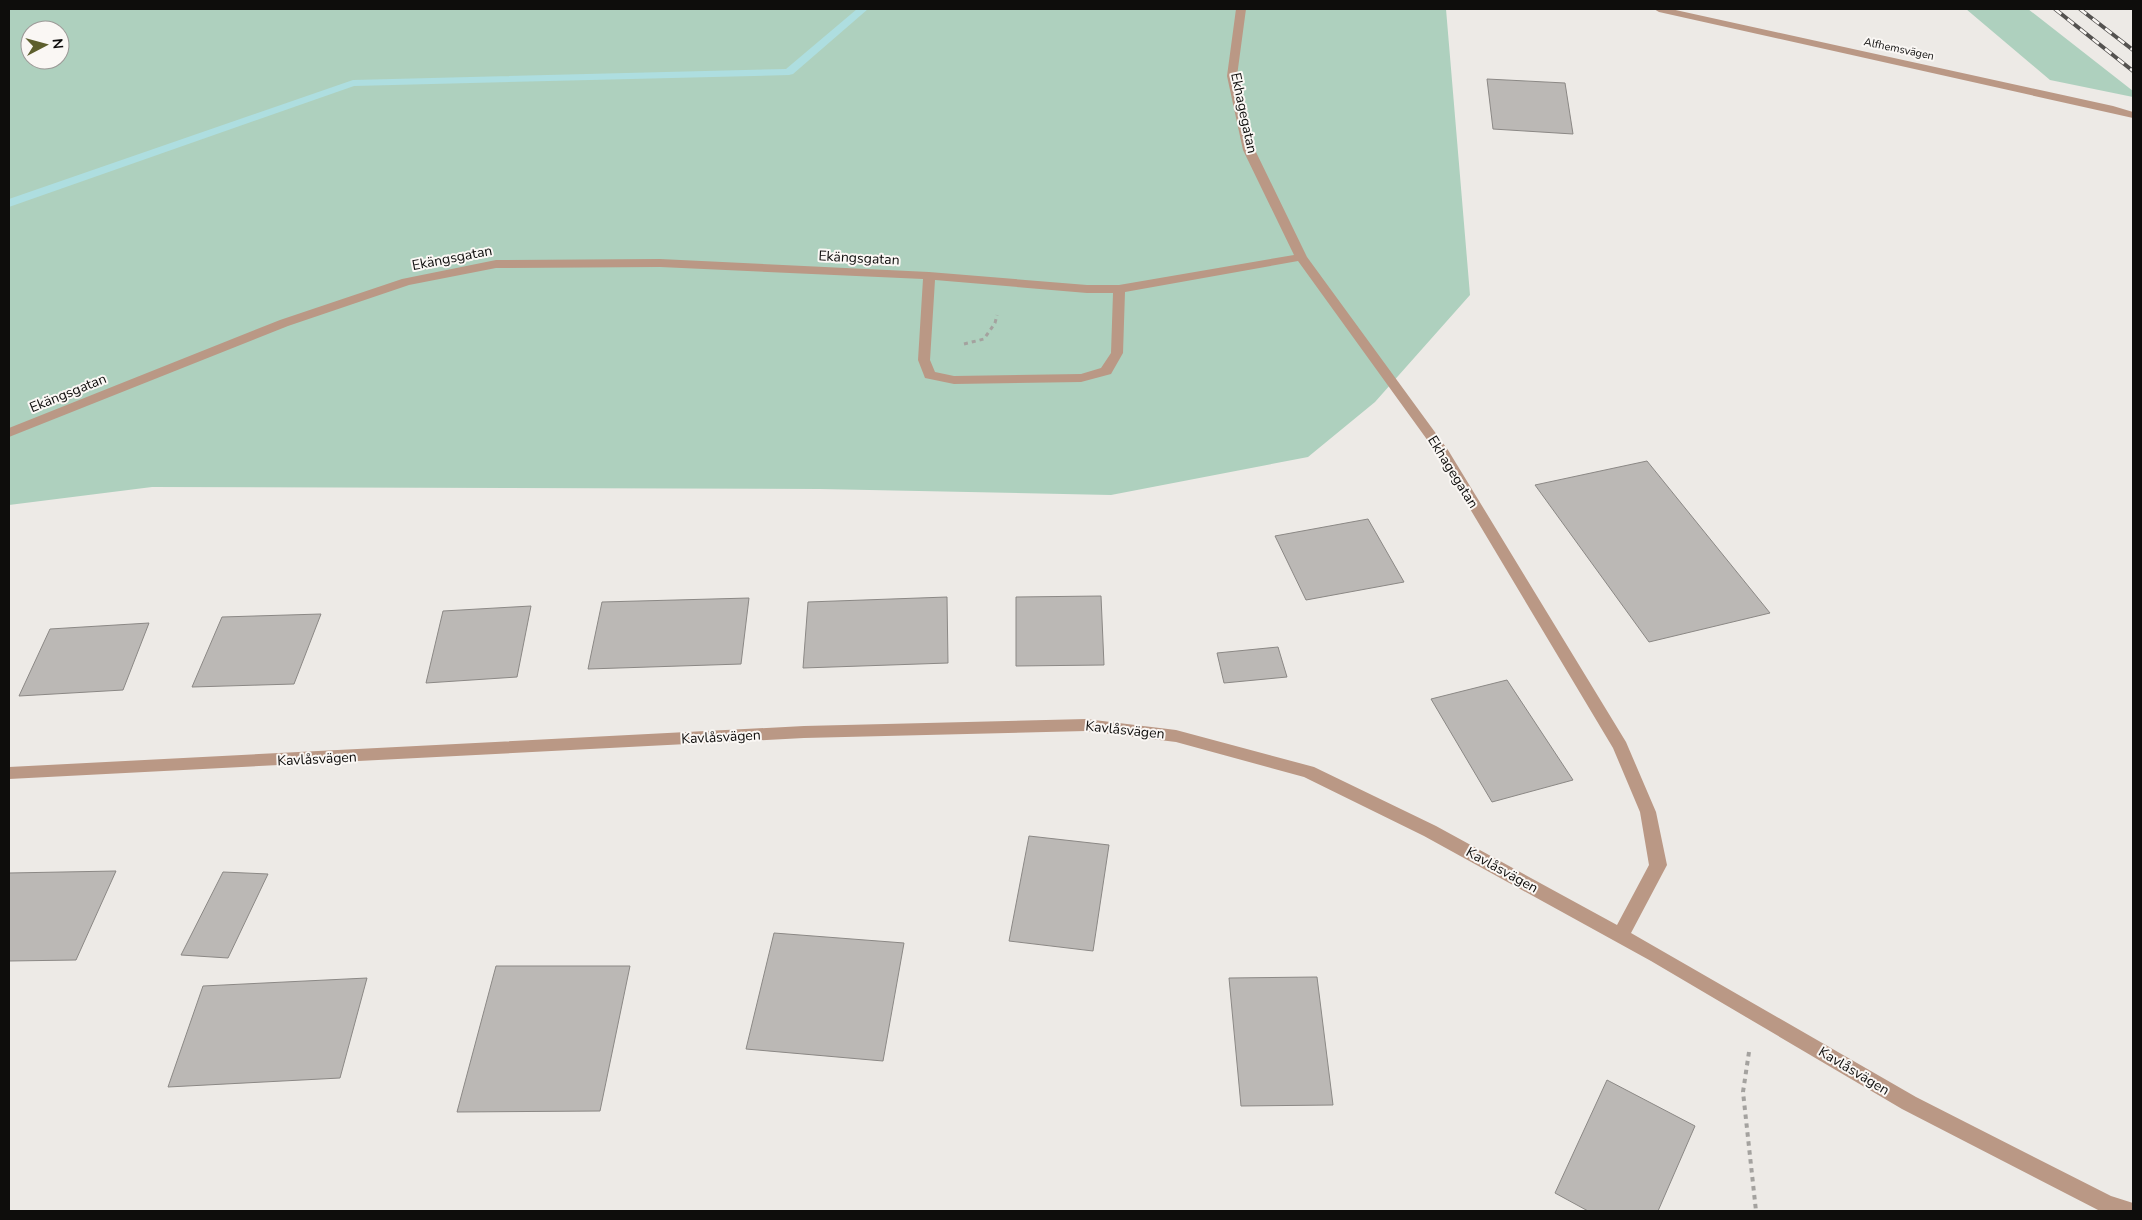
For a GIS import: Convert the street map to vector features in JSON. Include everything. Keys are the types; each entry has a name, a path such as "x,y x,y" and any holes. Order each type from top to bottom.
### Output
{"street":[{"name":"Ekhagegatan","path":"1241,9 1232,76 1248,150 1301,257 1441,450 1620,746 1648,812 1658,865 1620,936"},
{"name":"Alfhemsvägen","path":"1658,9 2113,108 2133,115"},
{"name":"Ekängsgatan","path":"9,433 284,323 406,282 496,264 660,263 929,276 1119,289 1160,284 1301,257"},
{"path":"929,276 924,360 930,375 954,380 1080,378 1106,371 1117,353 1119,289"},
{"name":"Kavlåsvägen","path":"9,773 804,732 1086,725 1176,736 1308,772 1430,831 1748,1008 1909,1103 2107,1204 2128,1211"}],"path":[{"path":"924,345 964,344 984,339 995,323 1003,282"},
{"path":"1750,1047 1743,1092 1756,1211"}],"green space":[{"path":"9,9 1446,9 1470,295 1375,402 1308,457 1111,495 820,489 152,487 9,505"},
{"path":"1966,9 2028,9 2133,91 2133,97 2050,80"}],"building":[{"path":"1487,79 1565,83 1573,134 1493,129"},
{"path":"1647,461 1770,613 1649,642 1535,485"},
{"path":"1368,519 1404,582 1306,600 1275,536"},
{"path":"1101,596 1104,665 1016,666 1016,597"},
{"path":"947,597 948,663 803,668 808,602"},
{"path":"749,598 741,664 588,669 602,602"},
{"path":"531,606 517,677 426,683 443,611"},
{"path":"321,614 294,684 192,687 222,617"},
{"path":"149,623 123,690 19,696 50,629"},
{"path":"1278,647 1287,677 1224,683 1217,653"},
{"path":"1507,680 1573,780 1492,802 1431,699"},
{"path":"1029,836 1109,845 1093,951 1009,941"},
{"path":"116,871 76,960 9,961 9,873"},
{"path":"223,872 268,874 228,958 181,955"},
{"path":"774,933 904,943 883,1061 746,1049"},
{"path":"496,966 630,966 600,1111 457,1112"},
{"path":"1317,977 1333,1105 1241,1106 1229,978"},
{"path":"367,978 340,1078 168,1087 203,986"},
{"path":"1607,1080 1695,1126 1658,1211 1588,1211 1555,1193"}],"waterway":[{"path":"9,203 353,83 789,72 863,9"}],"railway":[{"path":"2055,9 2133,71"},
{"path":"2080,9 2133,50"}]}
